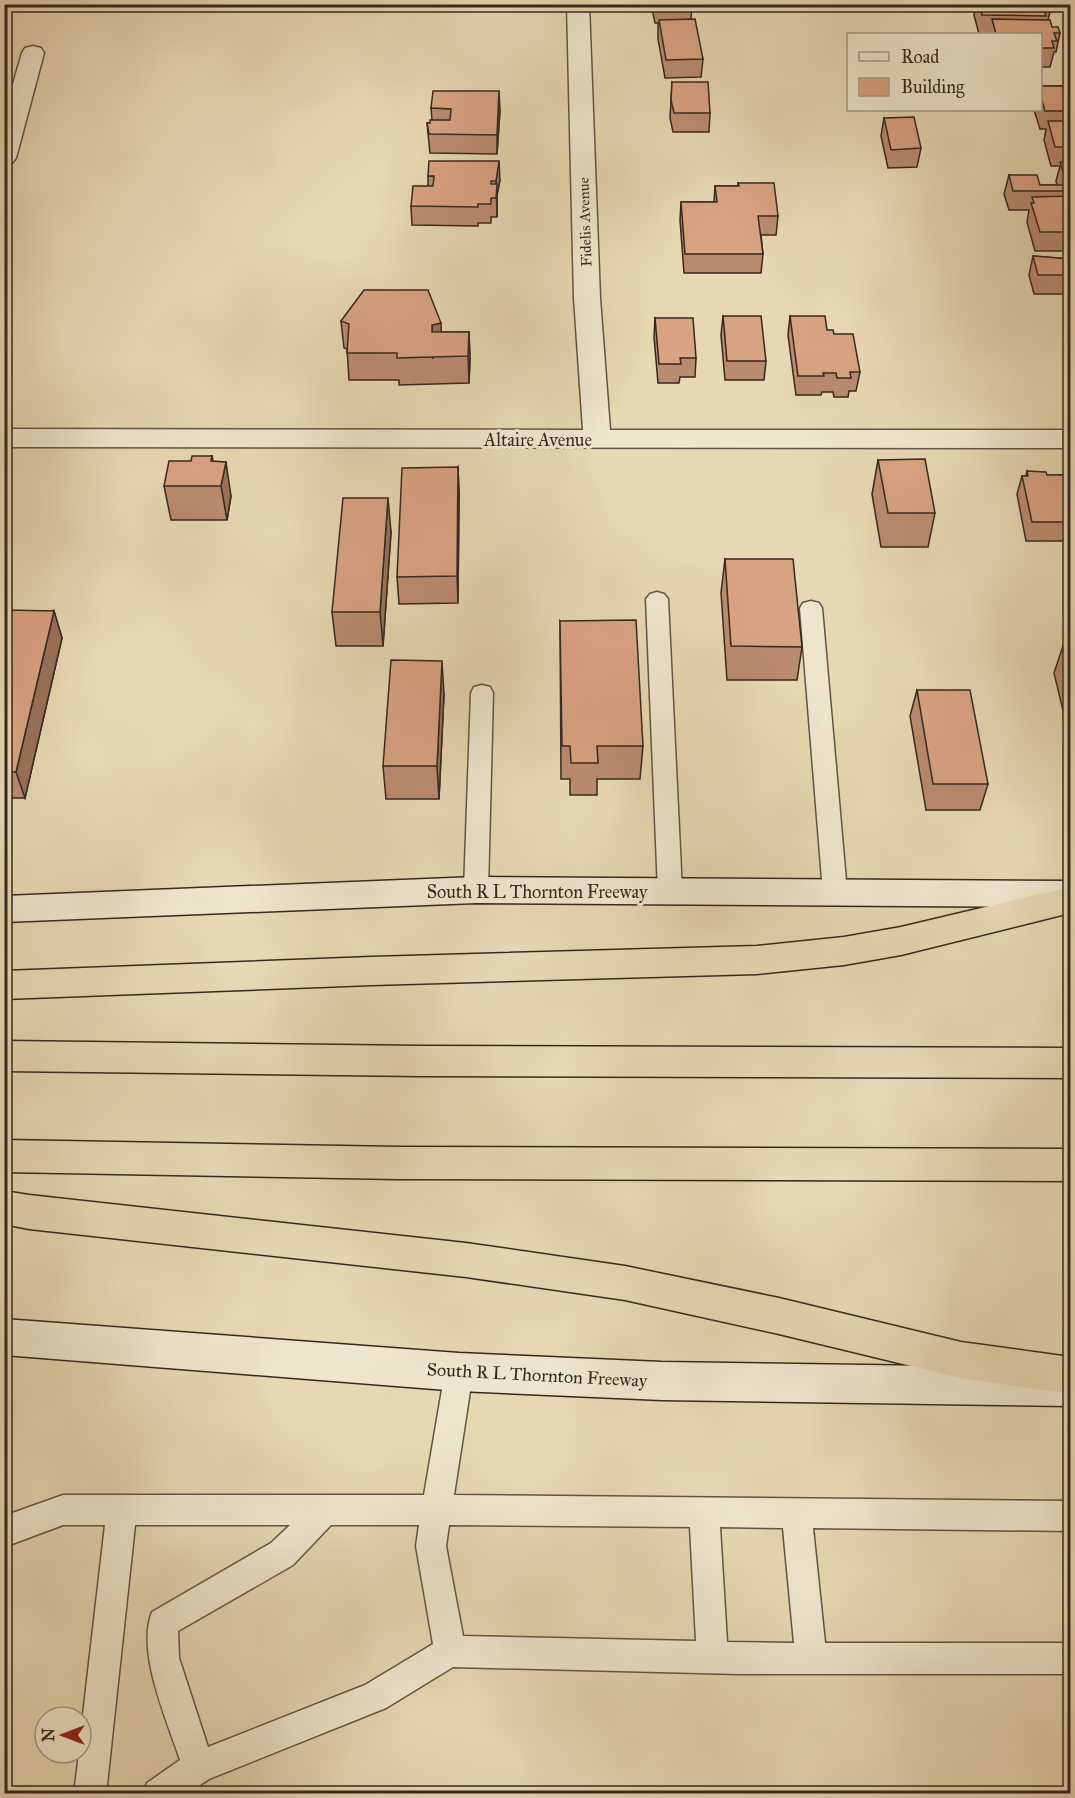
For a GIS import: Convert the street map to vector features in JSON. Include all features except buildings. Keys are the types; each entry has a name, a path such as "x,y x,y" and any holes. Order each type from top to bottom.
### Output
{"highway":[{"path":"4,985 485,967 702,964 771,960 847,950 912,937 1071,900"},
{"path":"4,1056 420,1061 1071,1063"},
{"path":"4,1156 411,1163 1071,1165"},
{"path":"4,1207 29,1212 466,1260 625,1283 780,1316 961,1360 1071,1376"}],"street":[{"name":"Fidelis Avenue","path":"578,4 588,298 597,440"},
{"path":"4,158 33,53"},
{"name":"Altaire Avenue","path":"4,438 1071,439"},
{"name":"South R L Thornton Freeway","path":"4,909 476,890 1071,894"},
{"name":"South R L Thornton Freeway","path":"4,1337 459,1372 662,1381 1071,1387"}],"lane":[{"path":"657,599 670,891"},
{"path":"811,608 835,892"},
{"path":"476,890 482,693"},
{"path":"450,1651 431,1546 459,1372"},
{"path":"4,1533 14,1527 63,1510 437,1510 1071,1516"},
{"path":"90,1794 122,1510"},
{"path":"198,1767 163,1658 163,1623 282,1554 325,1510"},
{"path":"704,1513 712,1657"},
{"path":"797,1514 811,1658"},
{"path":"158,1794 198,1767 375,1697 450,1651 712,1657 1071,1659"}]}
